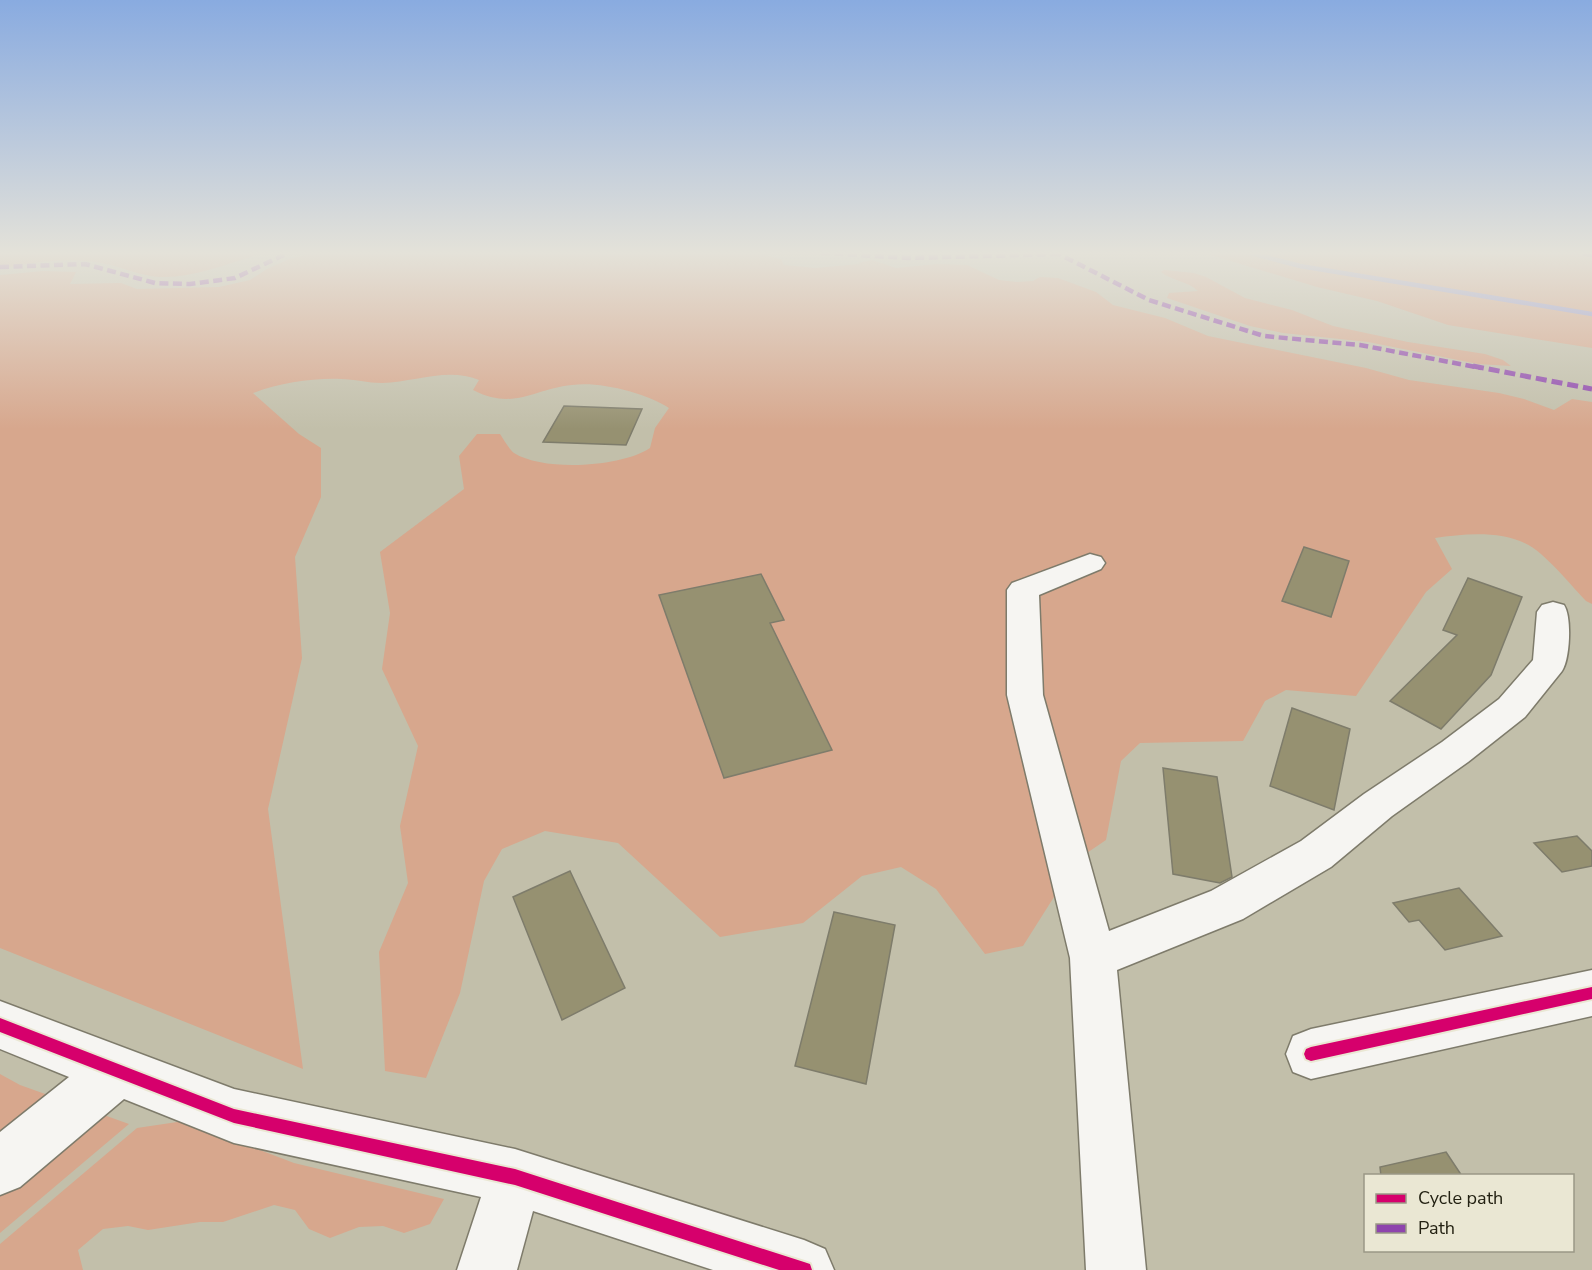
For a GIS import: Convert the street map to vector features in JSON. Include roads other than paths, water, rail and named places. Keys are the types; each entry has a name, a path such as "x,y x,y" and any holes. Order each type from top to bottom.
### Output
{"street":[{"path":"1090,562 1023,590 1025,695 1093,958 1116,1270"},
{"path":"1093,958 1175,927 1237,899 1316,854 1378,805 1455,752 1512,708 1550,663 1552,612"},
{"path":"1311,1054 1592,993"},
{"path":"0,1025 234,1116 515,1177 804,1270"},
{"path":"0,1167 118,1071"},
{"path":"487,1270 515,1177"}],"waterway":[{"path":"1569,310 1592,314"}]}
